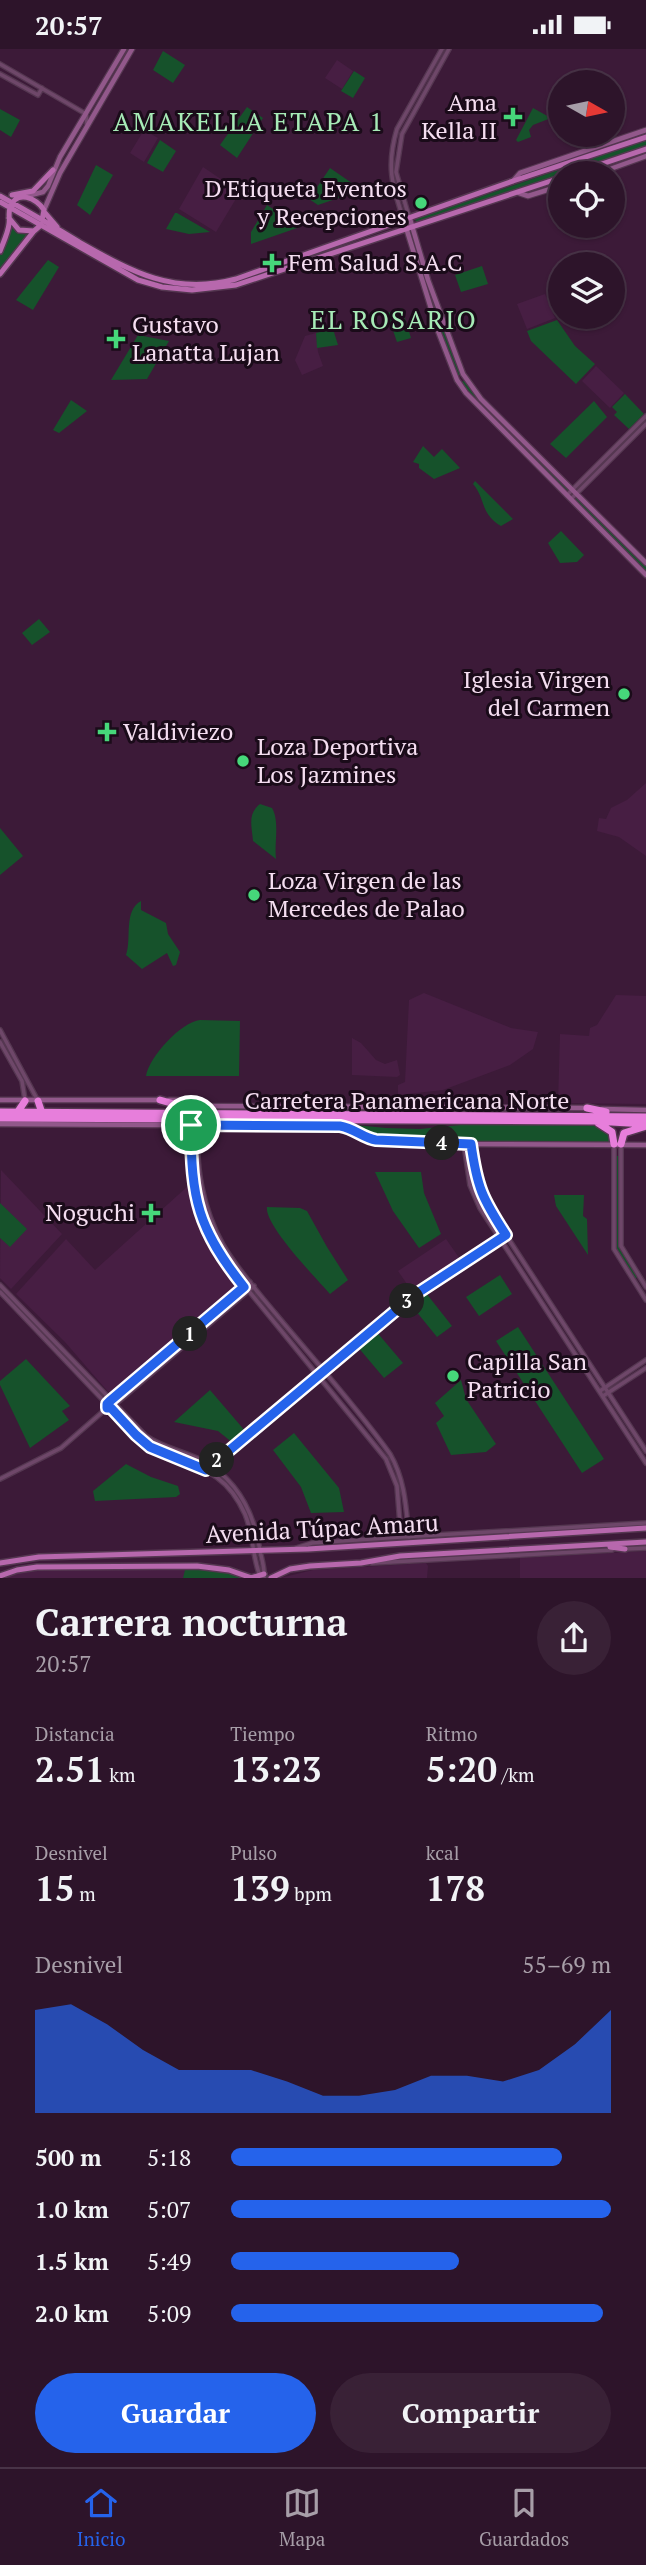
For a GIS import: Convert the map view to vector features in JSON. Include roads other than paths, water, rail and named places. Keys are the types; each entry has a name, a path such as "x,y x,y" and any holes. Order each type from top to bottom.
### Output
{"highway":[{"path":"161,1100 186,1108 220,1113"},
{"path":"17,1113 24,1101"},
{"path":"38,1101 42,1113"},
{"path":"587,1108 624,1116"},
{"name":"Carretera Panamericana Norte","path":"0,1112 646,1117"},
{"name":"Carretera Panamericana Norte","path":"0,1118 594,1121 646,1125"},
{"path":"83,1125 111,1119"},
{"path":"130,1119 154,1125"},
{"path":"200,1128 209,1119"},
{"path":"594,1121 612,1132 618,1144"},
{"path":"618,1144 624,1133 646,1125"}],"main road":[{"path":"0,251 8,229 10,211 24,197 46,190 53,170 124,49"},
{"path":"0,274 42,223 60,173 132,49"},
{"path":"513,181 520,173 646,130"},
{"path":"0,203 10,211 42,223 133,272 153,279 193,285 233,280 646,137"},
{"path":"610,161 646,149"},
{"path":"625,164 646,156"},
{"path":"12,195 33,191 53,170"},
{"path":"539,173 535,176 535,181 542,185"},
{"path":"0,194 37,201 59,232 138,280 162,287 192,290 236,285 548,183"},
{"path":"519,193 528,196 548,190"},
{"path":"0,194 19,230 59,232"},
{"path":"407,220 438,331 457,380 475,403 646,575"},
{"path":"408,228 464,376 481,399 646,563"},
{"path":"457,380 464,376"},
{"path":"0,1100 161,1100 189,1103 646,1109"},
{"path":"0,1125 154,1125 191,1128 340,1126 376,1140 464,1144 646,1145"},
{"name":"Avenida Túpac Amaru","path":"0,1563 38,1557 258,1550 646,1528"},
{"name":"Avenida Túpac Amaru","path":"271,1578 290,1569 360,1563 400,1556 646,1542"},
{"path":"593,1546 625,1549"},
{"path":"475,1559 487,1552"},
{"name":"Avenida Túpac Amaru","path":"0,1576 37,1567 197,1566 229,1570 251,1578"},
{"path":"251,1578 262,1577"}],"street":[{"path":"407,220 395,193 389,166 393,141 397,129 442,49"},
{"path":"407,220 396,172 401,134 449,49"},
{"path":"436,60 442,63"},
{"path":"0,64 86,114 87,125"},
{"path":"0,74 38,95 42,88"},
{"path":"569,497 646,416"},
{"path":"574,492 646,424"},
{"path":"0,1030 38,1101"},
{"path":"0,1042 24,1085 24,1101"},
{"path":"191,1128 192,1179 205,1227 217,1252 386,1459 397,1486 401,1537"},
{"path":"200,1128 199,1164 209,1213 222,1243 252,1284 381,1441 397,1466 405,1489 408,1537"},
{"path":"464,1144 473,1196 646,1463"},
{"path":"471,1144 482,1198 646,1451"},
{"path":"618,1144 621,1246 646,1287"},
{"path":"618,1144 614,1249 646,1300"},
{"path":"206,1470 419,1292 506,1235"},
{"path":"108,1407 111,1400 244,1287 252,1284"},
{"path":"0,1479 54,1452 108,1407 116,1404 248,1292 252,1284"},
{"path":"0,1285 148,1438 211,1466 228,1480 247,1505 256,1528 262,1577"},
{"path":"0,1292 108,1407 150,1447 206,1470 223,1483 240,1505 258,1550"},
{"path":"196,1328 200,1332"},
{"path":"600,1391 646,1360"},
{"path":"603,1397 646,1368"},
{"path":"294,1548 312,1543 646,1523"},
{"path":"360,1563 646,1548"}],"place":[{"name":"Ama Kella II","path":"513,117"},
{"name":"D'Etiqueta Eventos y Recepciones","path":"421,203"},
{"name":"Fem Salud S.A.C","path":"272,263"},
{"name":"Gustavo Lanatta Lujan","path":"116,339"},
{"name":"Iglesia Virgen del Carmen","path":"624,694"},
{"name":"Valdiviezo","path":"107,732"},
{"name":"Loza Deportiva Los Jazmines","path":"243,761"},
{"name":"Loza Virgen de las Mercedes de Palao","path":"254,895"},
{"name":"Noguchi","path":"151,1213"},
{"name":"Capilla San Patricio","path":"453,1376"}],"district":[{"name":"AMAKELLA ETAPA 1","path":"249,122"},
{"name":"EL ROSARIO","path":"394,320"}]}
